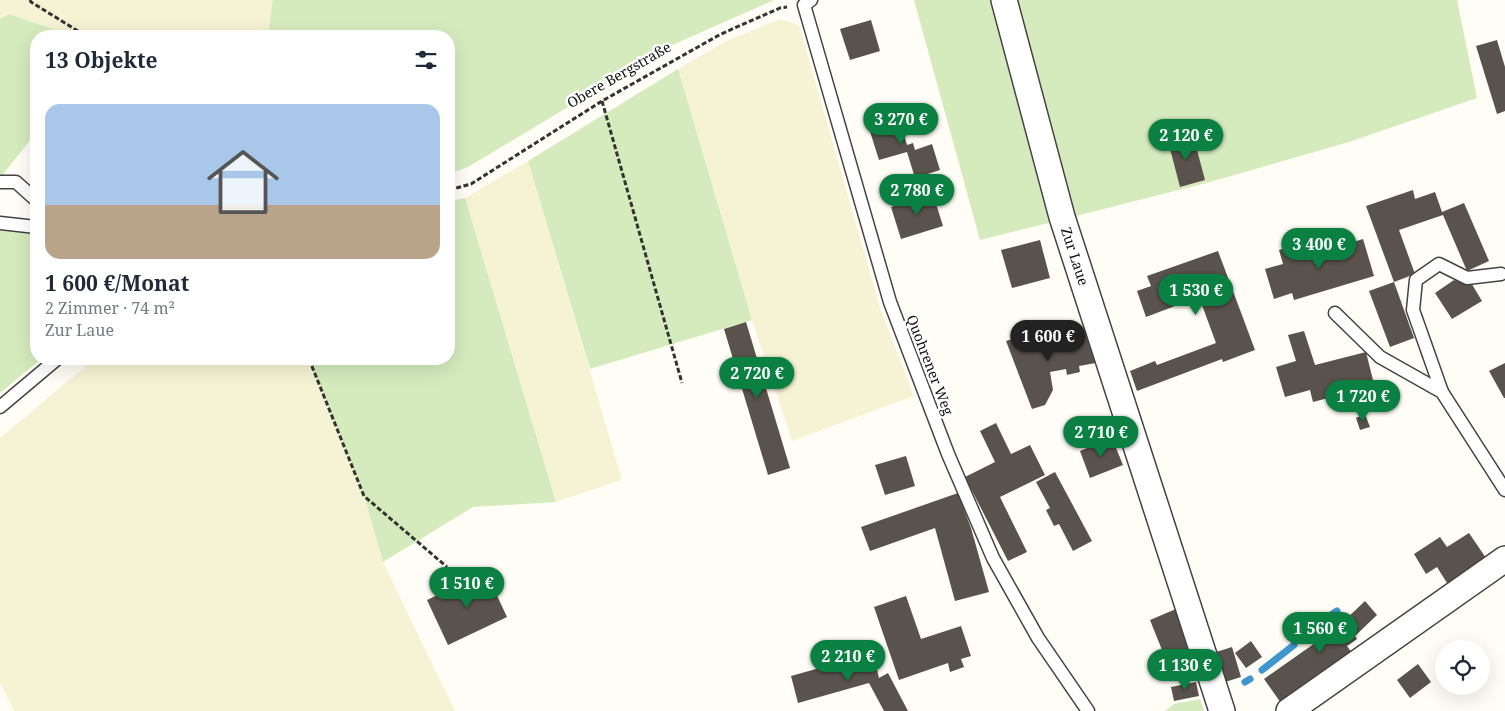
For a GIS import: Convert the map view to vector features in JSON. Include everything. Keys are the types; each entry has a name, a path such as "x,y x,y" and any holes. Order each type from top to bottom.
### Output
{"street":[{"name":"Zur Laue","path":"1004,0 1062,217 1222,711"},
{"path":"1288,711 1505,559"}],"lane":[{"name":"Quohrener Weg","path":"808,2 890,302 945,445 994,558 1038,638 1088,711"},
{"path":"0,182 16,182 30,195"},
{"path":"0,224 30,226"},
{"path":"1501,274 1468,278 1439,264 1416,280 1413,310 1442,392 1505,490"},
{"path":"1335,313 1380,357 1442,392"},
{"path":"0,407 50,365"}],"path":[{"path":"30,0 50,16 75,30"},
{"name":"Obere Bergstraße","path":"455,188 471,184 602,101 721,34 780,8 808,2"},
{"path":"602,101 682,383"},
{"path":"311,365 364,496 447,567"}],"shaded area":[{"path":"0,0 273,0 269,30 56,30 9,14 0,19"},
{"path":"780,19 799,25 880,308 914,396 792,441 752,320 678,69 726,41"},
{"path":"528,161 622,480 556,502 465,198"},
{"path":"87,365 311,365 364,496 383,562 455,711 14,711 0,683 0,438"}],"green space":[{"path":"273,0 774,0 670,46 468,167 455,172 455,30 269,30"},
{"path":"914,0 997,0 1057,221 980,240"},
{"path":"1014,0 1457,0 1477,98 1349,142 1210,182 1072,217"},
{"path":"9,14 56,30 30,30 30,140 0,178 0,19"},
{"path":"678,69 752,320 590,369 528,161"},
{"path":"465,198 556,502 473,507 383,562 364,496 311,365 455,365 455,200"},
{"path":"0,223 30,226 30,365 34,365 0,393"},
{"path":"1200,699 1204,711 1165,711 1174,704"}],"building":[{"path":"871,20 880,51 850,60 840,29"},
{"path":"1497,40 1505,67 1505,111 1497,114 1476,46"},
{"path":"897,112 907,145 913,143 915,150 932,144 940,170 915,178 907,152 879,160 867,122"},
{"path":"1193,135 1205,180 1180,187 1168,141"},
{"path":"1413,190 1415,199 1435,192 1442,212 1464,203 1489,261 1467,271 1443,215 1399,230 1415,274 1394,282 1366,206"},
{"path":"933,194 943,226 901,239 891,207"},
{"path":"1363,239 1374,276 1294,300 1292,293 1274,299 1265,269 1283,264 1279,250 1300,243 1304,257"},
{"path":"1040,240 1050,278 1012,288 1001,250"},
{"path":"1218,251 1255,350 1223,362 1222,359 1137,391 1130,371 1155,361 1157,365 1216,343 1199,297 1146,317 1137,291 1151,286 1147,276"},
{"path":"1454,280 1465,284 1470,281 1482,301 1452,319 1435,293"},
{"path":"1394,282 1414,338 1390,347 1369,291"},
{"path":"746,322 790,468 768,475 724,329"},
{"path":"1304,331 1315,365 1366,352 1374,384 1346,392 1348,402 1338,404 1336,396 1313,402 1310,390 1285,397 1276,367 1296,361 1288,335"},
{"path":"1036,332 1040,342 1090,332 1096,363 1079,366 1080,372 1067,375 1066,369 1050,372 1053,390 1045,405 1032,409 1006,341"},
{"path":"1505,363 1505,398 1504,398 1489,371"},
{"path":"1365,414 1370,427 1360,430 1356,418"},
{"path":"996,423 1011,454 1030,445 1045,475 1000,497 1027,552 1008,561 965,477 995,462 980,431"},
{"path":"1112,438 1123,465 1090,478 1080,451"},
{"path":"906,456 915,486 885,495 875,465"},
{"path":"1055,472 1092,541 1073,551 1059,524 1054,526 1046,510 1050,508 1036,482"},
{"path":"958,493 971,528 989,592 955,601 935,528 870,551 861,527"},
{"path":"1469,533 1486,558 1447,583 1437,567 1426,574 1414,554 1440,537 1447,547"},
{"path":"486,572 507,617 448,645 427,600"},
{"path":"906,596 921,639 961,626 971,656 961,659 964,667 950,672 948,663 899,680 874,607"},
{"path":"1365,601 1377,615 1355,636 1357,639 1347,646 1352,653 1281,703 1264,679 1335,629 1328,619 1338,612 1344,621"},
{"path":"1176,609 1193,652 1188,654 1193,666 1172,675 1150,620"},
{"path":"1251,641 1262,657 1246,668 1235,653"},
{"path":"1232,647 1241,677 1222,683 1213,653"},
{"path":"873,653 879,678 888,673 908,711 884,711 869,683 798,703 791,676"},
{"path":"1418,664 1431,682 1410,698 1397,680"},
{"path":"1196,682 1199,696 1174,701 1171,687"}],"waterway":[{"path":"1328,617 1337,611"},
{"path":"1308,634 1325,620"},
{"path":"1262,670 1294,645"},
{"path":"1245,682 1250,679"}]}
